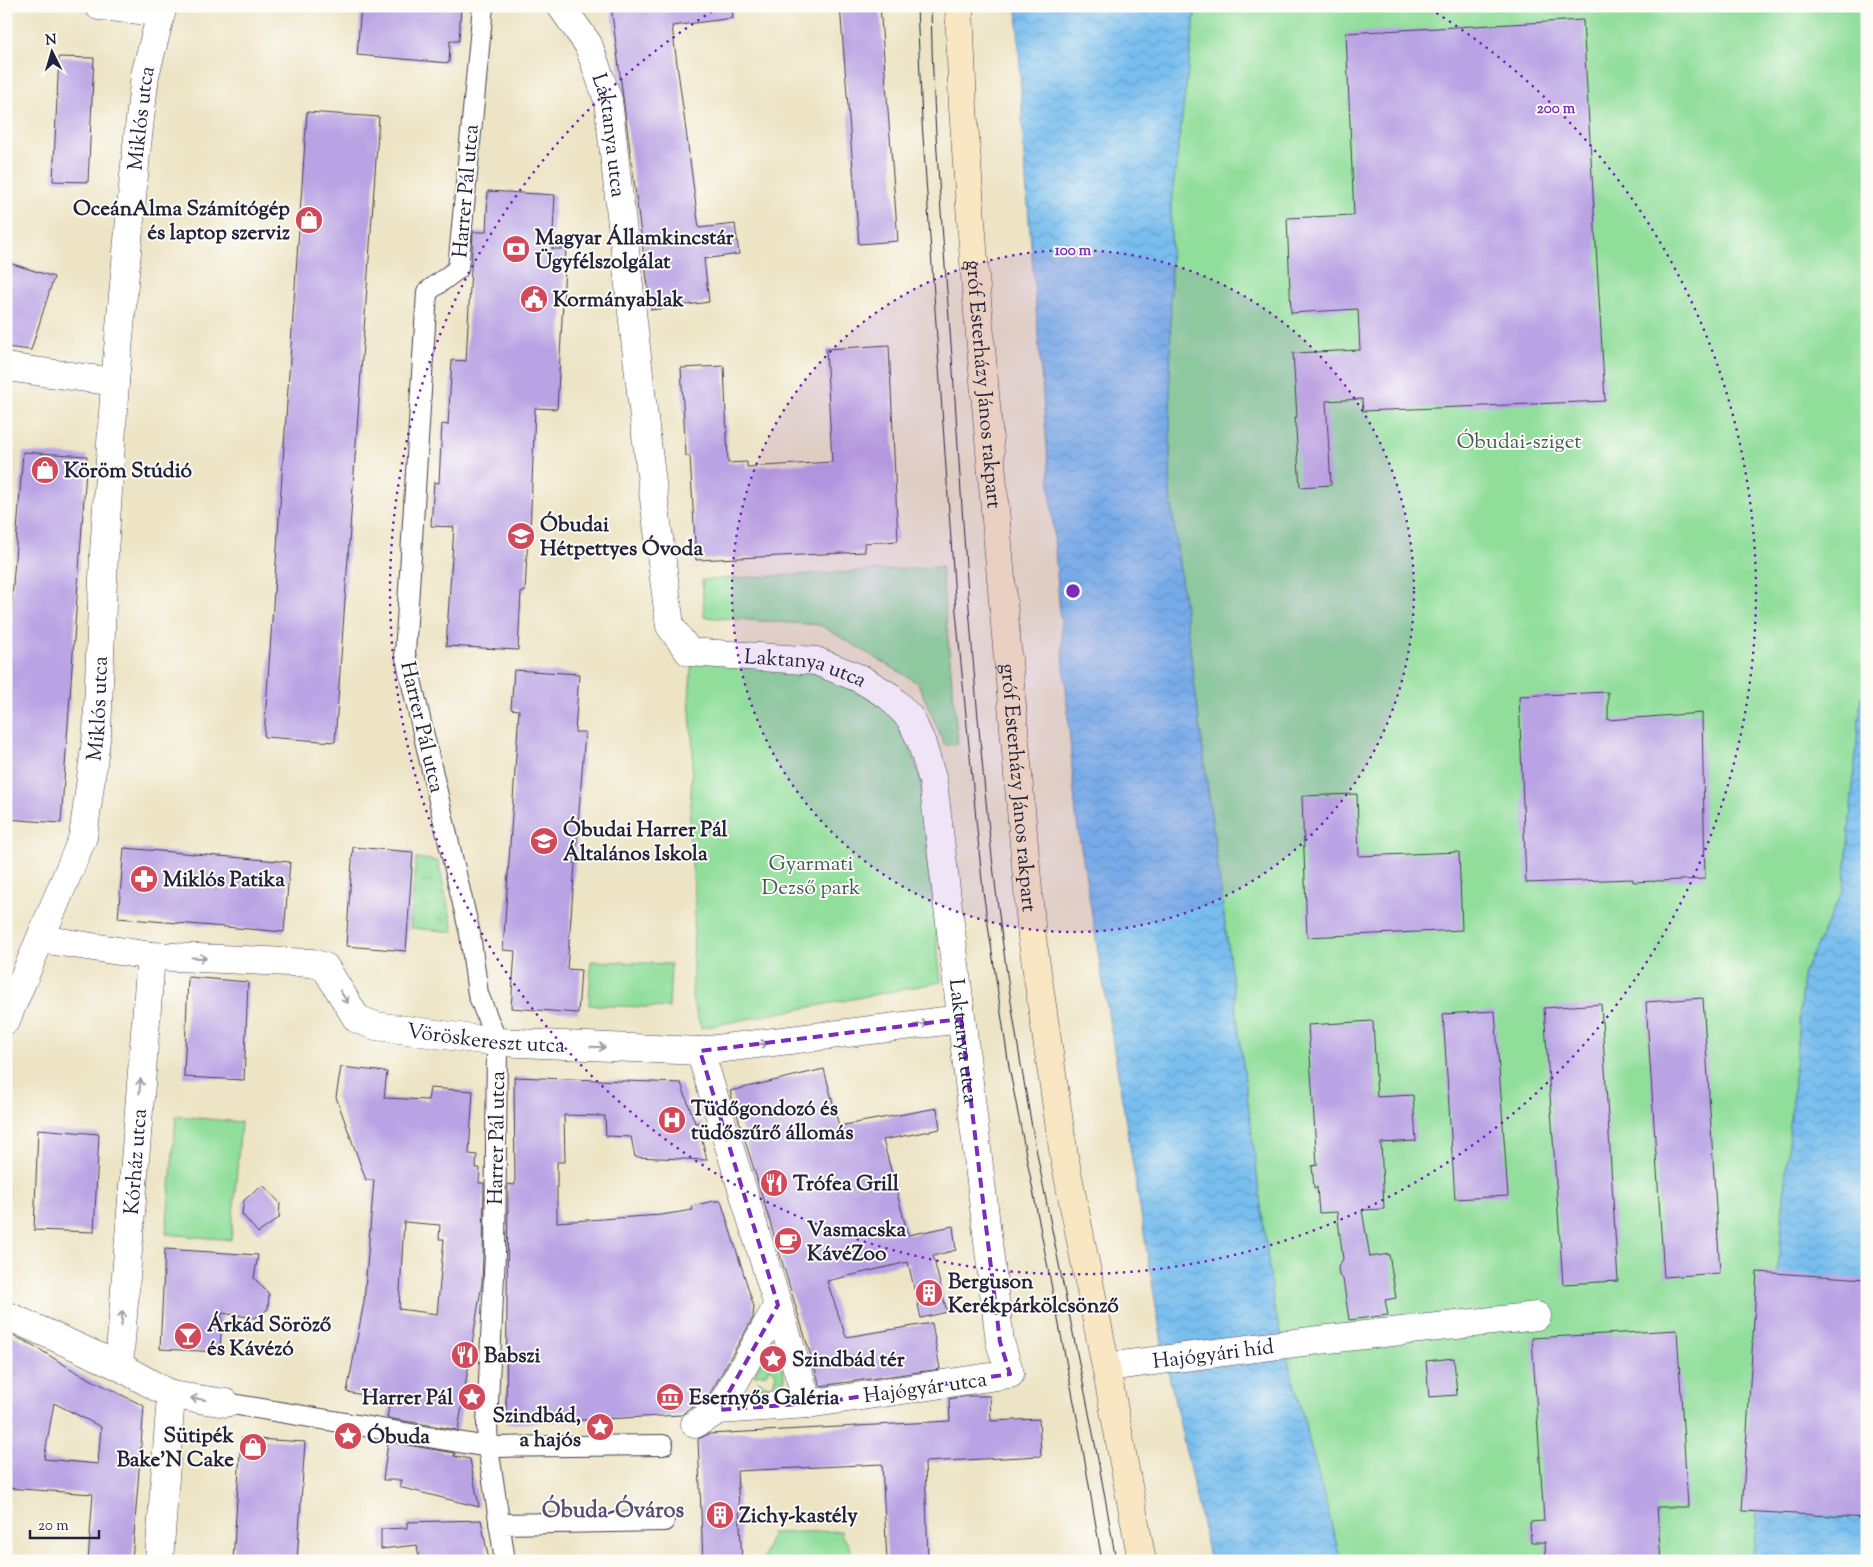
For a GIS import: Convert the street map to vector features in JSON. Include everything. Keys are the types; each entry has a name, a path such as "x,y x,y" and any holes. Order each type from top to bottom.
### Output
{"main road":[{"name":"gróf Esterházy János rakpart","path":"960,6 963,108 976,279 1032,937 1064,1156 1142,1561"}],"street":[{"path":"99,6 162,9"},
{"name":"Harrer Pál utca","path":"483,6 458,269 427,292 405,654 470,934 478,994 497,1042 494,1254 487,1424 488,1447 505,1561"},
{"name":"Laktanya utca","path":"561,6 588,44 608,100 645,427 670,626 689,652 816,661 861,679 889,696 910,718 921,741 933,781 1000,1342 1010,1374"},
{"name":"Miklós utca","path":"6,1020 83,837 86,818 97,733 104,553 115,382 145,75 162,9"},
{"path":"6,368 115,382"},
{"name":"Vöröskereszt utca","path":"41,939 151,956 312,963 325,967 357,1019 376,1026 497,1042 700,1051 962,1019"},
{"name":"Kórház utca","path":"118,1366 151,956"},
{"path":"700,1051 808,1404"},
{"path":"719,1410 778,1305"},
{"path":"6,1315 118,1366 171,1395 488,1447 663,1445"},
{"name":"Hajógyári híd","path":"1106,1367 1319,1340 1537,1316"},
{"name":"Hajógyár utca","path":"695,1424 719,1410 808,1404 1010,1374"},
{"path":"160,1561 171,1395"},
{"path":"499,1524 664,1521"}],"highlighted area":[{"path":"961,1019 1000,1342 1010,1374 824,1402 719,1410 778,1305 700,1051"}],"green space":[{"name":"Óbudai-sziget","path":"1196,6 1867,6 1867,691 1861,697 1844,888 1803,974 1753,1561 1341,1561 1274,1307 1170,493 1171,204"},
{"path":"941,567 958,744 945,745 918,683 820,625 704,617 702,580"},
{"name":"Gyarmati Dezső park","path":"692,659 813,671 857,688 886,707 903,727 920,778 941,982 701,1028 692,999 695,899 689,830 693,752 689,698"},
{"path":"416,858 438,861 454,932 410,928"},
{"path":"591,961 671,964 669,1008 589,1005"},
{"path":"176,1116 241,1122 231,1240 166,1234"},
{"path":"767,1350 770,1350 777,1356 783,1373 783,1388 750,1389 759,1385 759,1380 765,1385 773,1385 776,1374 770,1367 766,1374 754,1375"},
{"path":"841,1531 842,1537 850,1547 851,1561 763,1561 771,1533"}],"water":[{"path":"1017,6 1196,6 1171,204 1170,493 1274,1307 1341,1561 1210,1561 1162,1343 1076,817 1024,156"},
{"path":"1867,691 1867,1561 1753,1561 1803,974 1844,888 1861,697"}],"building":[{"path":"361,6 461,6 459,41 450,41 449,63 357,55"},
{"path":"611,6 732,6 733,18 672,26 699,228 735,224 739,254 704,259 709,302 651,310"},
{"path":"840,6 880,6 898,241 859,244"},
{"path":"1583,20 1605,401 1363,411 1362,399 1326,401 1331,485 1300,487 1293,353 1360,350 1358,309 1291,313 1287,218 1354,215 1346,33"},
{"path":"59,57 94,58 88,182 53,181"},
{"path":"307,112 379,117 335,742 264,737"},
{"path":"488,191 555,195 552,249 566,249 557,409 535,408 530,534 528,534 525,592 521,592 518,650 446,646 454,527 431,526 434,482 439,483 442,424 448,425 452,360 466,361 473,232 486,232"},
{"path":"6,262 54,277 31,350 6,347"},
{"path":"889,345 898,541 864,543 865,552 696,560 690,456 686,456 681,368 724,366 728,463 747,462 747,467 832,462 826,349"},
{"path":"23,452 87,456 61,823 6,819 6,678"},
{"name":"Óbudai Harrer Pál Általános Iskola","path":"514,670 579,674 575,732 585,732 567,969 581,970 578,1013 511,1008 515,951 503,950 519,710 511,709"},
{"path":"1608,692 1608,720 1702,713 1705,879 1633,882 1633,879 1526,883 1519,696"},
{"path":"1357,794 1359,856 1459,852 1462,930 1307,937 1302,796"},
{"path":"353,847 413,852 406,951 346,946"},
{"path":"124,848 290,862 284,932 118,918"},
{"path":"188,977 248,982 244,1080 184,1077"},
{"path":"1703,998 1720,1273 1664,1277 1646,1002"},
{"path":"1601,1004 1618,1281 1563,1284 1544,1008"},
{"path":"1495,1011 1508,1196 1455,1199 1443,1014"},
{"path":"1373,1021 1377,1097 1413,1095 1416,1141 1381,1143 1384,1209 1362,1210 1370,1257 1389,1254 1396,1298 1385,1300 1388,1315 1349,1320 1343,1279 1339,1276 1338,1267 1343,1259 1337,1212 1319,1213 1317,1187 1314,1188 1312,1166 1317,1165 1308,1025"},
{"path":"341,1067 387,1072 384,1098 428,1100 430,1088 473,1091 469,1154 477,1155 476,1168 480,1168 479,1183 484,1183 482,1283 458,1430 387,1418 390,1400 347,1392 364,1302 374,1180 366,1180 336,1097","holes":["404,1222 440,1225 439,1239 444,1239 437,1314 399,1309"]},
{"path":"824,1069 839,1126 937,1108 940,1129 883,1140 908,1235 953,1226 956,1250 933,1256 947,1312 921,1318 908,1262 827,1281 846,1337 932,1323 940,1369 820,1386 730,1091"},
{"path":"514,1077 681,1083 695,1123 703,1122 702,1140 707,1160 635,1157 631,1137 606,1136 605,1116 564,1115 565,1162 557,1162 557,1222 661,1215 693,1210 691,1206 721,1201 754,1307 753,1318 707,1399 687,1410 682,1415 506,1424 508,1184 515,1185"},
{"path":"38,1129 99,1134 94,1232 34,1230"},
{"path":"263,1185 280,1203 279,1218 258,1233 242,1214 244,1200"},
{"path":"165,1249 258,1255 254,1278 269,1294 268,1309 255,1318 222,1313 220,1352 160,1349"},
{"path":"1757,1272 1867,1279 1867,1518 1742,1511"},
{"path":"1677,1330 1688,1507 1657,1507 1661,1561 1546,1561 1545,1542 1531,1542 1530,1522 1544,1521 1532,1338"},
{"path":"6,1332 31,1344 76,1372 144,1406 132,1561 88,1561 93,1494 6,1488","holes":["54,1403 101,1427 98,1464 44,1459"]},
{"path":"1454,1358 1457,1395 1429,1397 1426,1361"},
{"name":"Zichy-kastély","path":"967,1396 990,1396 991,1421 1039,1419 1041,1456 925,1462 928,1561 887,1561 882,1464 737,1471 742,1561 703,1561 698,1439 709,1434 950,1421 949,1399"},
{"path":"241,1438 305,1442 297,1561 233,1561"},
{"path":"388,1442 455,1453 454,1456 470,1459 479,1507 399,1487 401,1480 383,1480"},
{"path":"481,1520 489,1561 419,1561 417,1545 381,1549 381,1529 407,1528 407,1522"}],"tram line":[{"path":"917,6 922,122 956,612 983,891 1009,1067 1080,1433 1102,1561"},
{"path":"931,6 937,154 972,650 997,899 1008,982 1032,1127 1094,1437 1116,1561"}],"place":[{"name":"OceánAlma Számítógép és laptop szerviz","path":"309,220"},
{"name":"Magyar Államkincstár Ügyfélszolgálat","path":"516,249"},
{"name":"Kormányablak","path":"534,299"},
{"name":"Köröm Stúdió","path":"45,470"},
{"name":"Óbudai Hétpettyes Óvoda","path":"521,536"},
{"name":"Óbudai Harrer Pál Általános Iskola","path":"544,841"},
{"name":"Miklós Patika","path":"144,879"},
{"name":"Tüdőgondozó és tüdőszűrő állomás","path":"672,1120"},
{"name":"Trófea Grill","path":"774,1183"},
{"name":"Vasmacska KávéZoo","path":"788,1241"},
{"name":"Berguson Kerékpárkölcsönző","path":"929,1293"},
{"name":"Árkád Söröző és Kávézó","path":"188,1336"},
{"name":"Babszi","path":"465,1355"},
{"name":"Szindbád tér","path":"773,1359"},
{"name":"Harrer Pál","path":"472,1397"},
{"name":"Esernyős Galéria","path":"670,1397"},
{"name":"Szindbád, a hajós","path":"600,1427"},
{"name":"Óbuda","path":"348,1436"},
{"name":"Sütipék Bake'N Cake","path":"253,1447"},
{"name":"Zichy-kastély","path":"720,1515"}],"district":[{"name":"Óbuda-Óváros","path":"613,1509"}]}
